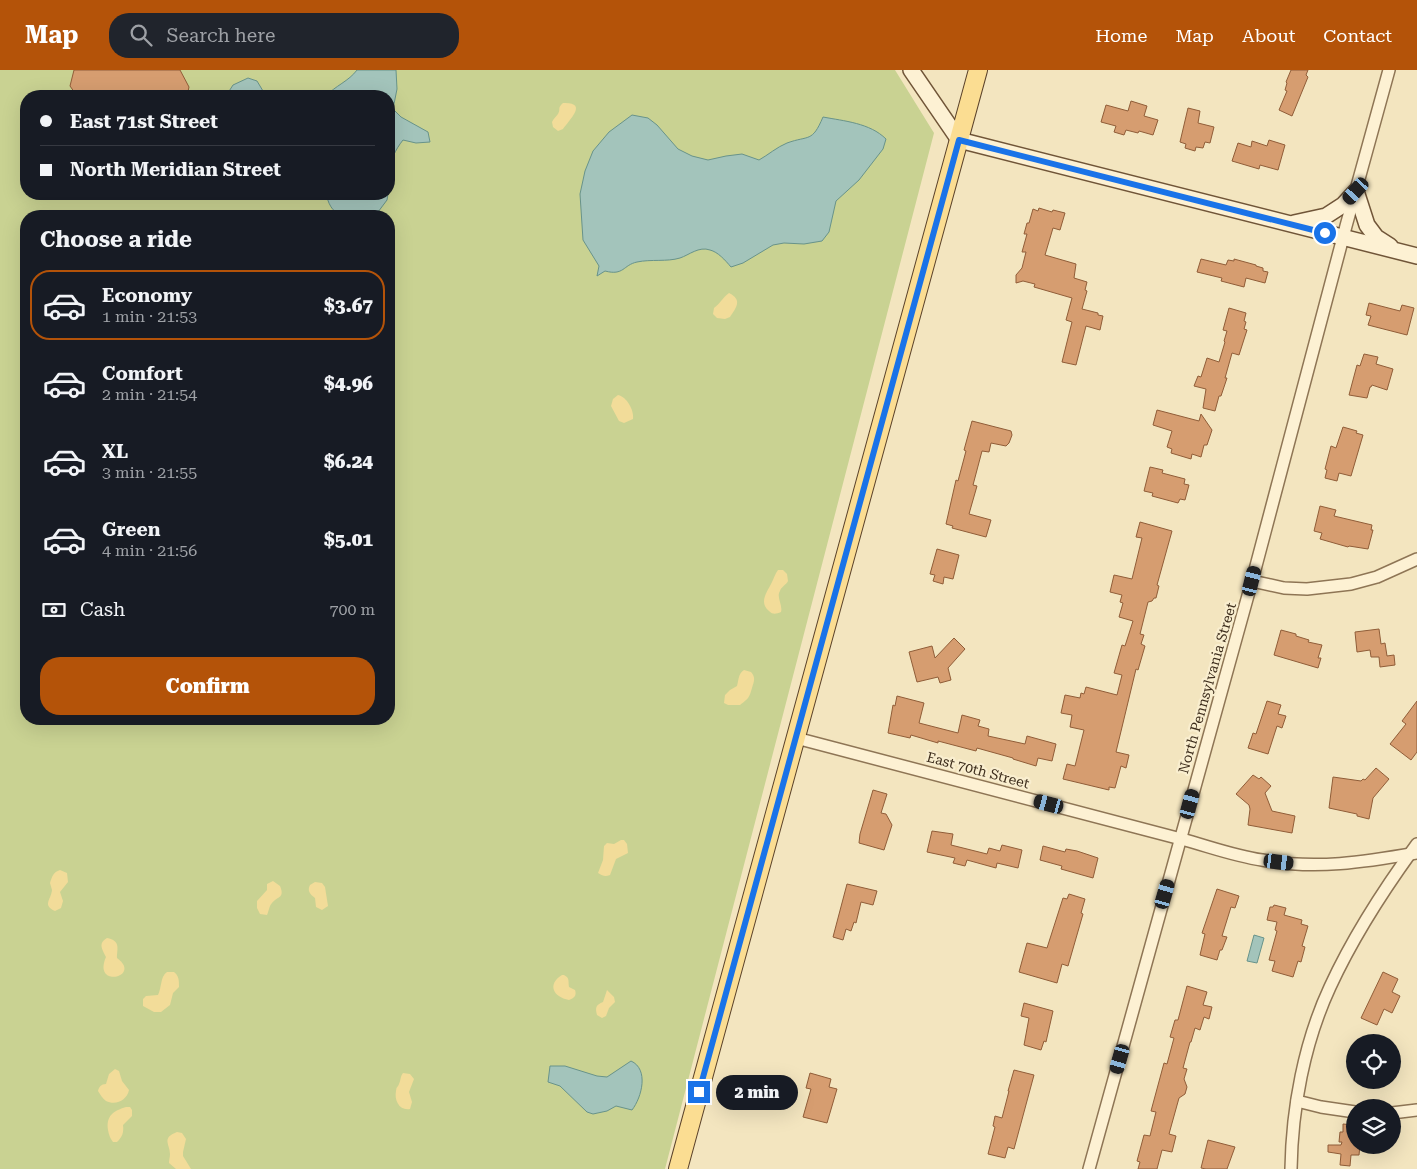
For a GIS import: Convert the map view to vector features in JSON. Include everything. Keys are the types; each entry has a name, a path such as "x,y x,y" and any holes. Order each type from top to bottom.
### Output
{"main road":[{"path":"912,70 959,140 1417,256"},
{"path":"678,1169 978,70"},
{"path":"1290,224 1326,216 1343,205 1356,191 1368,225 1376,237 1398,252"}],"street":[{"name":"North Pennsylvania Street","path":"1089,1169 1252,581 1389,70"},
{"path":"1252,581 1284,588 1307,589 1351,584 1377,577 1417,559"},
{"name":"East 70th Street","path":"796,738 1264,861 1294,864 1347,864 1413,854"},
{"path":"1291,1169 1297,1101 1309,1046 1320,1012 1330,988 1359,933 1413,854 1417,844"},
{"path":"1297,1101 1346,1111"},
{"path":"1401,1112 1417,1110"}],"green space":[{"path":"0,70 895,70 934,133 665,1169 0,1169"}],"sand":[{"path":"563,103 571,103 576,108 563,129 558,131 553,127 552,122"},
{"path":"729,293 736,298 736,307 730,317 725,319 717,318 713,314 714,308"},
{"path":"618,395 627,401 632,412 633,419 624,423 619,421 611,406 613,399"},
{"path":"778,570 783,570 787,574 788,581 779,593 781,612 775,614 766,608 764,600"},
{"path":"744,670 751,672 754,678 748,698 740,705 724,703 725,695 737,686 740,675"},
{"path":"624,840 627,844 628,853 616,859 610,875 604,876 598,873 603,860 604,846 607,843 614,844"},
{"path":"60,870 67,873 68,882 60,892 63,901 61,908 55,911 48,904 52,890 50,883 54,873"},
{"path":"273,881 280,886 282,893 271,904 267,915 260,914 257,908 257,901 267,890 267,884"},
{"path":"315,882 322,883 325,887 328,906 322,910 316,907 315,898 309,891 310,885"},
{"path":"107,938 116,943 118,948 117,958 123,965 124,970 116,977 105,973 106,957 102,949 102,942"},
{"path":"167,972 174,972 177,975 179,987 173,993 170,1005 161,1012 154,1012 143,1006 143,999 146,996 158,995 163,977"},
{"path":"562,975 568,979 569,987 575,990 575,996 569,1000 559,996 554,990 555,982"},
{"path":"607,990 614,997 615,1002 609,1008 606,1016 602,1018 597,1015 596,1008 597,1005 603,1002"},
{"path":"115,1069 119,1071 122,1081 129,1090 126,1097 114,1103 106,1101 98,1091 100,1086 106,1084 109,1074"},
{"path":"403,1073 410,1074 414,1079 409,1092 412,1102 410,1109 401,1107 396,1098 397,1088"},
{"path":"130,1107 132,1110 132,1116 123,1125 123,1133 120,1138 117,1142 113,1142 108,1130 109,1118 117,1110"},
{"path":"177,1132 182,1133 186,1139 183,1156 191,1169 176,1169 169,1163 168,1139"}],"water":[{"path":"357,70 396,70 397,89 395,99 395,90 333,90"},
{"path":"248,78 257,81 262,90 230,90 233,85"},
{"path":"395,111 401,117 428,132 430,142 416,143 403,140 395,153"},
{"path":"632,115 648,118 657,125 678,149 692,156 708,160 742,154 759,160 783,145 813,135 823,117 865,126 886,139 883,149 859,180 836,201 829,232 822,241 804,244 784,243 773,245 743,263 731,267 716,253 702,249 675,259 632,263 620,271 605,271 597,276 599,266 583,240 580,194 585,171 593,151 609,132"},
{"path":"328,200 387,200 380,210 333,210"},
{"path":"1254,935 1264,938 1257,963 1247,961"},
{"path":"631,1061 637,1065 642,1077 639,1098 632,1110 616,1106 607,1111 593,1114 587,1112 560,1086 548,1082 550,1066 565,1066 597,1076 607,1077"}],"building":[{"path":"74,70 180,70 189,87 188,90 73,90 70,86"},
{"path":"1291,70 1308,70 1306,75 1308,77 1292,116 1279,110 1287,91 1285,90 1286,82"},
{"path":"1131,101 1147,106 1144,116 1158,120 1153,135 1126,130 1124,135 1114,132 1116,126 1101,122 1106,105 1128,111"},
{"path":"1188,108 1200,111 1198,123 1214,127 1210,143 1205,142 1203,148 1196,147 1195,151 1185,148 1186,144 1180,142"},
{"path":"1269,140 1285,145 1278,170 1260,165 1259,169 1232,161 1238,143 1251,147 1252,141 1267,146"},
{"path":"1039,208 1065,213 1060,230 1053,228 1045,255 1076,264 1074,278 1087,282 1085,290 1087,291 1082,309 1103,316 1100,330 1086,326 1076,365 1062,362 1072,322 1066,320 1072,298 1034,287 1035,284 1023,281 1016,283 1016,275 1022,268 1026,252 1022,252 1027,234 1024,234 1027,223 1029,223 1033,209 1038,211"},
{"path":"1201,259 1226,265 1228,260 1234,261 1234,259 1256,265 1263,268 1263,271 1268,272 1265,283 1246,278 1244,287 1221,281 1222,278 1197,272"},
{"path":"1369,303 1400,311 1402,305 1414,308 1407,335 1368,325 1371,316 1366,315"},
{"path":"1229,308 1246,313 1244,329 1247,330 1239,355 1232,353 1225,378 1227,378 1215,411 1203,408 1206,389 1194,386 1198,376 1201,377 1207,358 1219,362 1225,342 1227,331 1223,330"},
{"path":"1364,354 1378,357 1376,364 1393,369 1387,390 1372,385 1367,398 1349,395 1357,365 1360,366"},
{"path":"1157,410 1199,421 1201,414 1212,430 1207,445 1204,445 1201,457 1192,454 1191,459 1171,453 1172,449 1167,447 1172,431 1153,425"},
{"path":"972,421 1011,431 1012,435 1006,446 991,443 989,452 982,451 973,485 977,486 969,514 991,520 986,537 952,528 953,526 946,524 956,480 958,481 966,451 964,450"},
{"path":"1343,427 1363,435 1351,476 1339,473 1337,481 1325,478 1327,470 1325,469 1331,446 1336,448"},
{"path":"1150,467 1163,470 1162,473 1185,479 1184,484 1189,485 1185,500 1180,499 1178,503 1152,496 1153,493 1144,491"},
{"path":"1320,506 1336,510 1334,516 1372,525 1371,530 1373,530 1368,549 1348,547 1320,539 1322,533 1314,531"},
{"path":"1140,522 1172,531 1157,585 1159,586 1156,598 1148,602 1140,634 1144,635 1141,644 1145,646 1138,670 1136,669 1116,752 1129,755 1126,768 1121,766 1115,788 1109,787 1109,790 1063,779 1067,764 1075,766 1084,730 1070,727 1072,715 1061,713 1065,695 1080,698 1081,693 1084,694 1086,687 1117,695 1122,675 1114,673 1122,645 1125,646 1133,621 1119,617 1123,603 1120,602 1122,595 1110,592 1114,575 1132,579 1142,538 1136,537"},
{"path":"937,549 959,555 953,579 944,577 943,584 933,581 935,575 930,574"},
{"path":"1379,629 1381,644 1385,643 1387,656 1394,655 1395,665 1380,667 1379,657 1371,657 1370,650 1357,652 1355,632"},
{"path":"1281,630 1296,634 1296,636 1309,640 1308,642 1322,645 1318,658 1321,658 1318,668 1274,655"},
{"path":"954,638 965,649 948,668 951,680 940,683 938,677 917,682 909,652 932,646 935,658"},
{"path":"897,696 924,703 919,723 958,733 962,715 980,720 978,726 989,729 988,736 1025,744 1027,736 1056,744 1052,761 1038,758 1036,766 977,748 976,751 911,735 910,738 888,733 893,705 895,706"},
{"path":"1267,701 1281,705 1278,714 1286,716 1282,728 1277,726 1268,754 1248,748 1253,733 1256,734"},
{"path":"1417,701 1417,752 1411,760 1390,744 1406,724 1402,721"},
{"path":"1376,768 1389,779 1373,798 1369,819 1357,816 1357,814 1329,808 1333,777 1361,781 1365,780"},
{"path":"1253,775 1259,779 1261,777 1271,786 1265,793 1272,811 1295,816 1292,833 1248,825 1249,805 1236,794"},
{"path":"873,790 887,794 881,813 886,814 892,825 884,850 859,843"},
{"path":"932,831 953,834 951,845 987,854 989,848 1000,851 1002,845 1022,850 1018,868 997,863 996,868 967,860 965,866 953,863 955,858 927,852"},
{"path":"1043,846 1065,852 1066,849 1077,851 1098,858 1093,878 1061,869 1062,866 1040,860"},
{"path":"847,884 877,891 873,905 861,902 856,923 854,922 851,931 846,929 843,940 833,937"},
{"path":"1217,889 1239,896 1235,908 1231,907 1222,936 1227,937 1217,960 1200,955 1205,934 1202,933"},
{"path":"1069,894 1085,899 1081,913 1083,914 1068,966 1062,964 1057,983 1019,972 1027,943 1047,948 1063,898 1067,899"},
{"path":"1274,905 1286,908 1284,915 1302,920 1301,924 1308,926 1302,946 1305,947 1301,962 1298,961 1293,977 1272,971 1275,961 1269,960 1277,931 1275,930 1277,922 1267,920 1270,907"},
{"path":"1383,972 1398,979 1392,992 1400,996 1392,1013 1384,1009 1377,1025 1361,1018"},
{"path":"1187,986 1207,992 1203,1005 1212,1007 1209,1019 1204,1017 1200,1030 1195,1028 1190,1042 1183,1068 1187,1069 1184,1079 1187,1087 1185,1094 1179,1098 1169,1134 1176,1136 1172,1152 1162,1150 1157,1169 1138,1169 1140,1162 1137,1161 1144,1135 1150,1136 1156,1112 1151,1111 1164,1063 1167,1064 1174,1038 1170,1037 1175,1020 1178,1020"},
{"path":"1024,1003 1053,1011 1046,1042 1044,1041 1041,1050 1024,1045 1029,1018 1021,1016"},
{"path":"1014,1070 1034,1075 1014,1149 1008,1147 1005,1158 988,1154 995,1127 993,1126 995,1116 1002,1118"},
{"path":"810,1073 831,1079 829,1087 837,1089 827,1123 803,1117 811,1089 806,1088"},
{"path":"1343,1124 1346,1124 1346,1154 1359,1154 1351,1155 1350,1166 1340,1165 1341,1154 1328,1152 1328,1145 1341,1145 1342,1142 1339,1142 1340,1132 1343,1132"},
{"path":"1208,1140 1235,1147 1227,1169 1201,1168"}],"route":[{"path":"699,1092 959,140 1325,233"}]}
